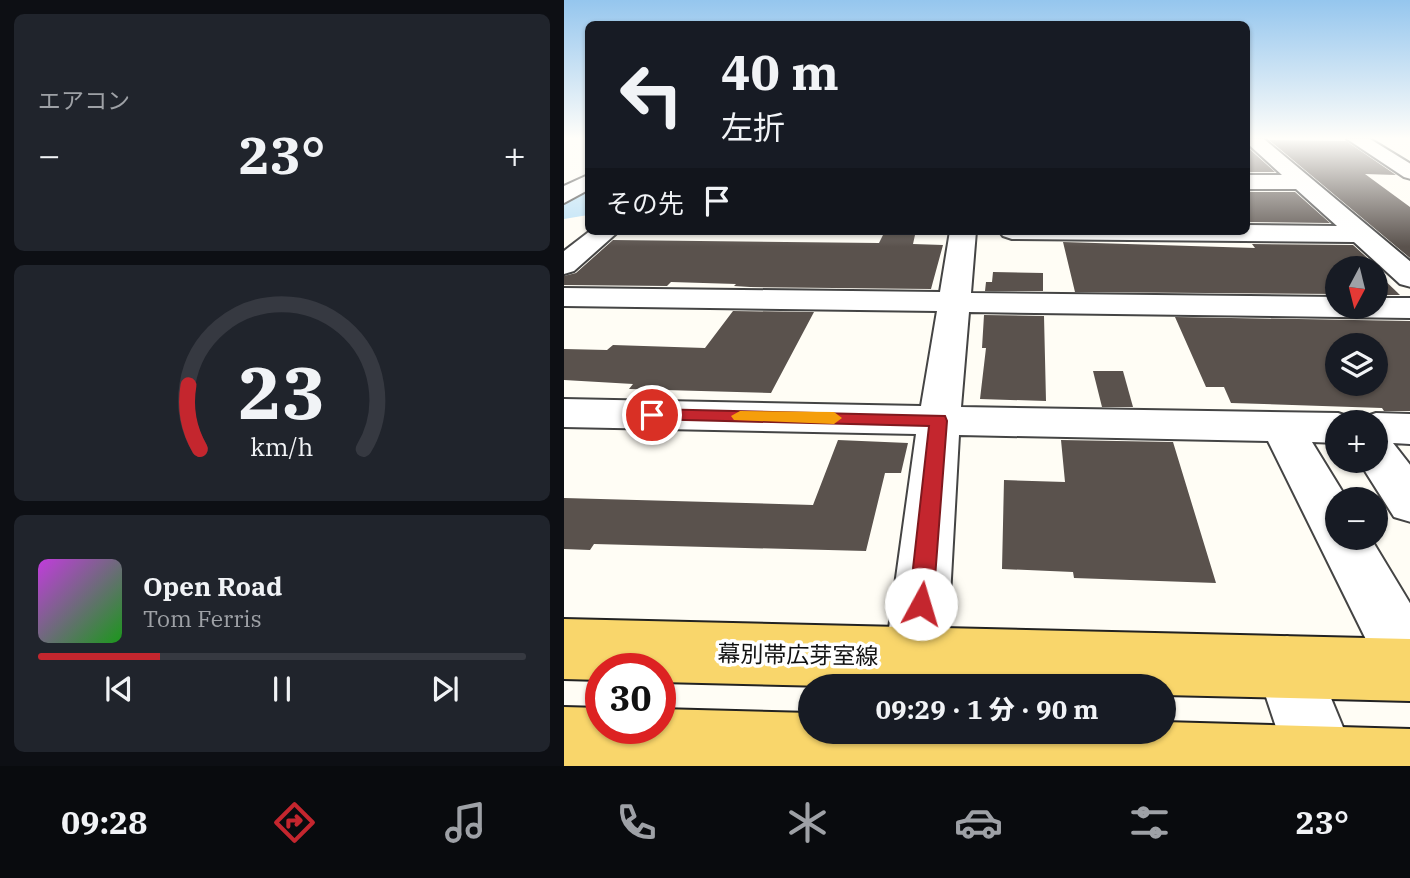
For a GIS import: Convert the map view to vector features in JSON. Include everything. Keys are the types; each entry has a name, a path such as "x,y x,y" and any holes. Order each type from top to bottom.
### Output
{"main road":[{"name":"幕別帯広芽室線","path":"564,649 798,687"},
{"name":"幕別帯広芽室線","path":"1176,679 1287,667 1410,670"},
{"name":"幕別帯広芽室線","path":"564,741 798,717"},
{"name":"幕別帯広芽室線","path":"1022,744 1060,757 1410,764"}],"street":[{"path":"1294,175 1407,272"},
{"path":"1250,182 1302,182"},
{"path":"1250,233 1361,234"},
{"path":"564,265 600,235"},
{"path":"914,674 939,421 962,235"},
{"path":"564,298 1410,307"},
{"path":"567,416 1325,428"},
{"path":"1282,427 1325,505"},
{"path":"1388,428 1410,429"},
{"path":"1388,471 1410,503"},
{"path":"1349,550 1410,664"},
{"path":"1287,667 1323,764"}],"building":[{"path":"1311,175 1366,175 1410,207 1410,258"},
{"path":"1250,192 1295,192 1330,223 1250,222"},
{"path":"883,235 915,235 913,244 943,245 931,289 750,287 734,286 736,284 671,282 667,286 564,285 564,276 576,273 613,240 879,243"},
{"path":"1063,242 1255,248 1252,244 1353,245 1365,256 1325,256 1325,294 1075,292"},
{"path":"993,272 1043,273 1043,291 985,291 986,282 992,282"},
{"path":"1388,284 1400,295 1388,295"},
{"path":"733,311 814,312 771,393 629,389 633,384 564,380 564,349 607,350 613,345 705,348"},
{"path":"984,315 1044,316 1046,401 980,399 986,348 982,348"},
{"path":"1175,317 1410,321 1410,411 1231,403 1224,387 1206,387"},
{"path":"1093,371 1123,371 1133,407 1102,407"},
{"path":"838,440 908,443 901,473 885,473 866,551 594,544 590,550 564,549 564,498 813,505"},
{"path":"1061,440 1173,442 1216,583 1074,578 1073,572 1002,569 1004,480 1065,482"}],"waterway":[{"path":"564,208 585,204"}],"slow traffic":[{"path":"740,416 834,418"}],"route":[{"path":"652,415 939,421 921,604"}]}
